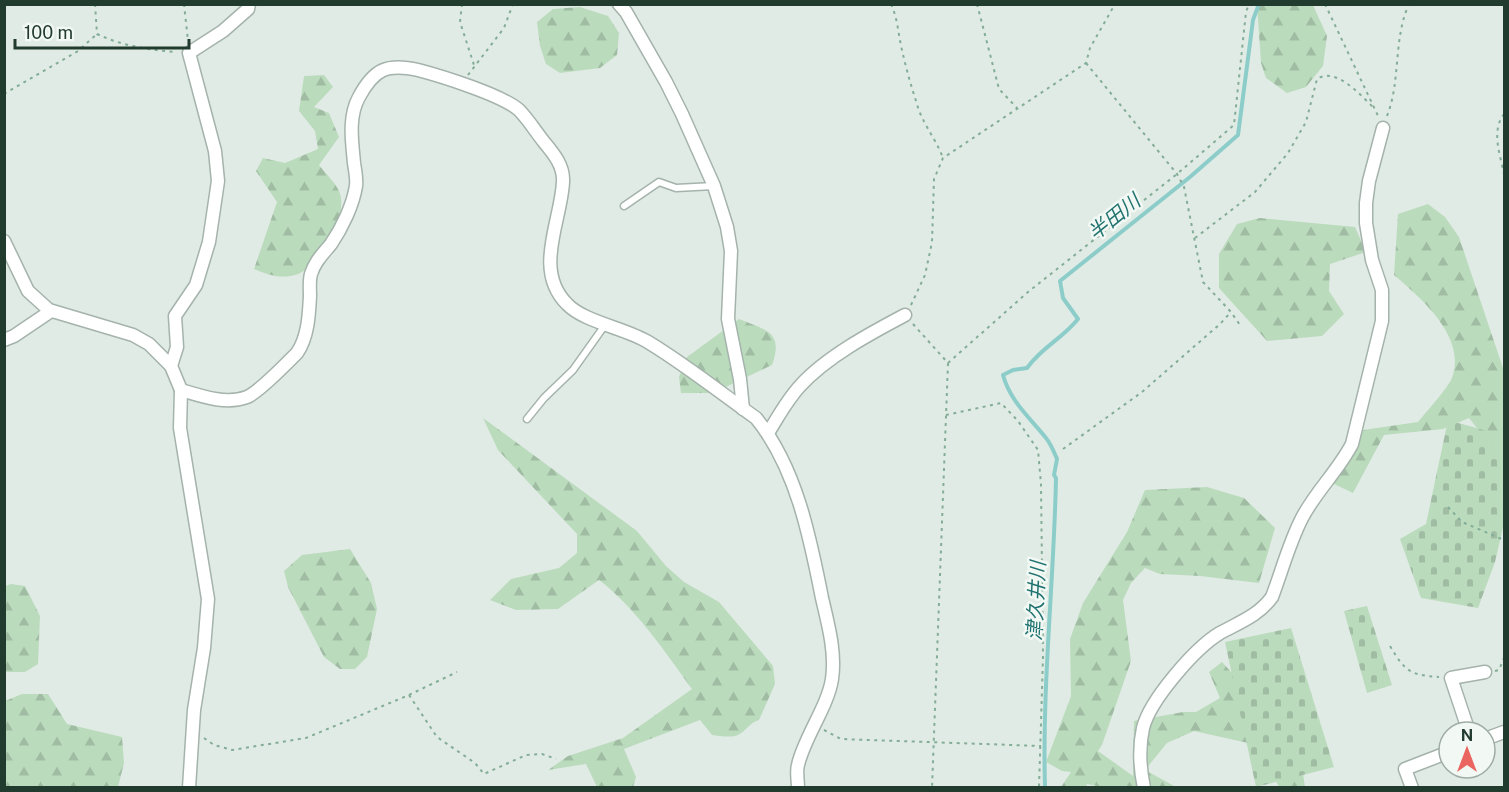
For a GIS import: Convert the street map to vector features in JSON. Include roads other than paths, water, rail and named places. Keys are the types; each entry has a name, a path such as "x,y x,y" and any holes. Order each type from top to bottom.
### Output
{"street":[{"path":"171,366 177,346 175,316 196,285 199,276 209,242 218,181 215,151 189,53 223,31 248,9 249,4"},
{"path":"619,4 626,12 666,82 714,186 727,227 731,251 728,319 740,379 743,409"},
{"path":"181,390 205,398 232,400 248,397 297,353 303,344 312,271 332,243 344,220 357,184 351,133 354,107 376,73 385,68 410,68 462,84 506,102 518,110 562,169 563,183 551,244 550,268 557,291 566,304 579,314 647,342 756,418 768,433 804,515 833,653 832,681 798,765 798,788"},
{"path":"1144,788 1141,743 1143,727 1156,701 1203,645 1264,608 1272,597 1302,517 1343,462 1352,444 1382,321 1382,290 1372,260 1366,223 1366,203 1369,181 1383,128"},
{"path":"4,241 28,291 51,311 133,335 161,354 171,366 181,390 180,428 208,599 204,648 192,730 189,788"},
{"path":"4,340 14,336 51,311"},
{"path":"768,433 796,392 819,368 880,328 905,315"},
{"path":"1464,720 1451,678 1485,672"},
{"path":"1412,788 1405,769 1437,757"}],"lane":[{"path":"624,206 659,182 676,188 714,186"},
{"path":"527,419 544,398 573,370 606,324"}],"waterway":[{"name":"半田川","path":"1045,788 1045,710 1055,517 1056,478 1054,475 1057,459 1048,440 1015,401 1003,375 1013,370 1027,368 1078,319 1063,298 1060,281 1190,177 1238,135 1253,20 1259,4"}],"water label":[{"name":"津久井川","path":"1036,601"}]}
